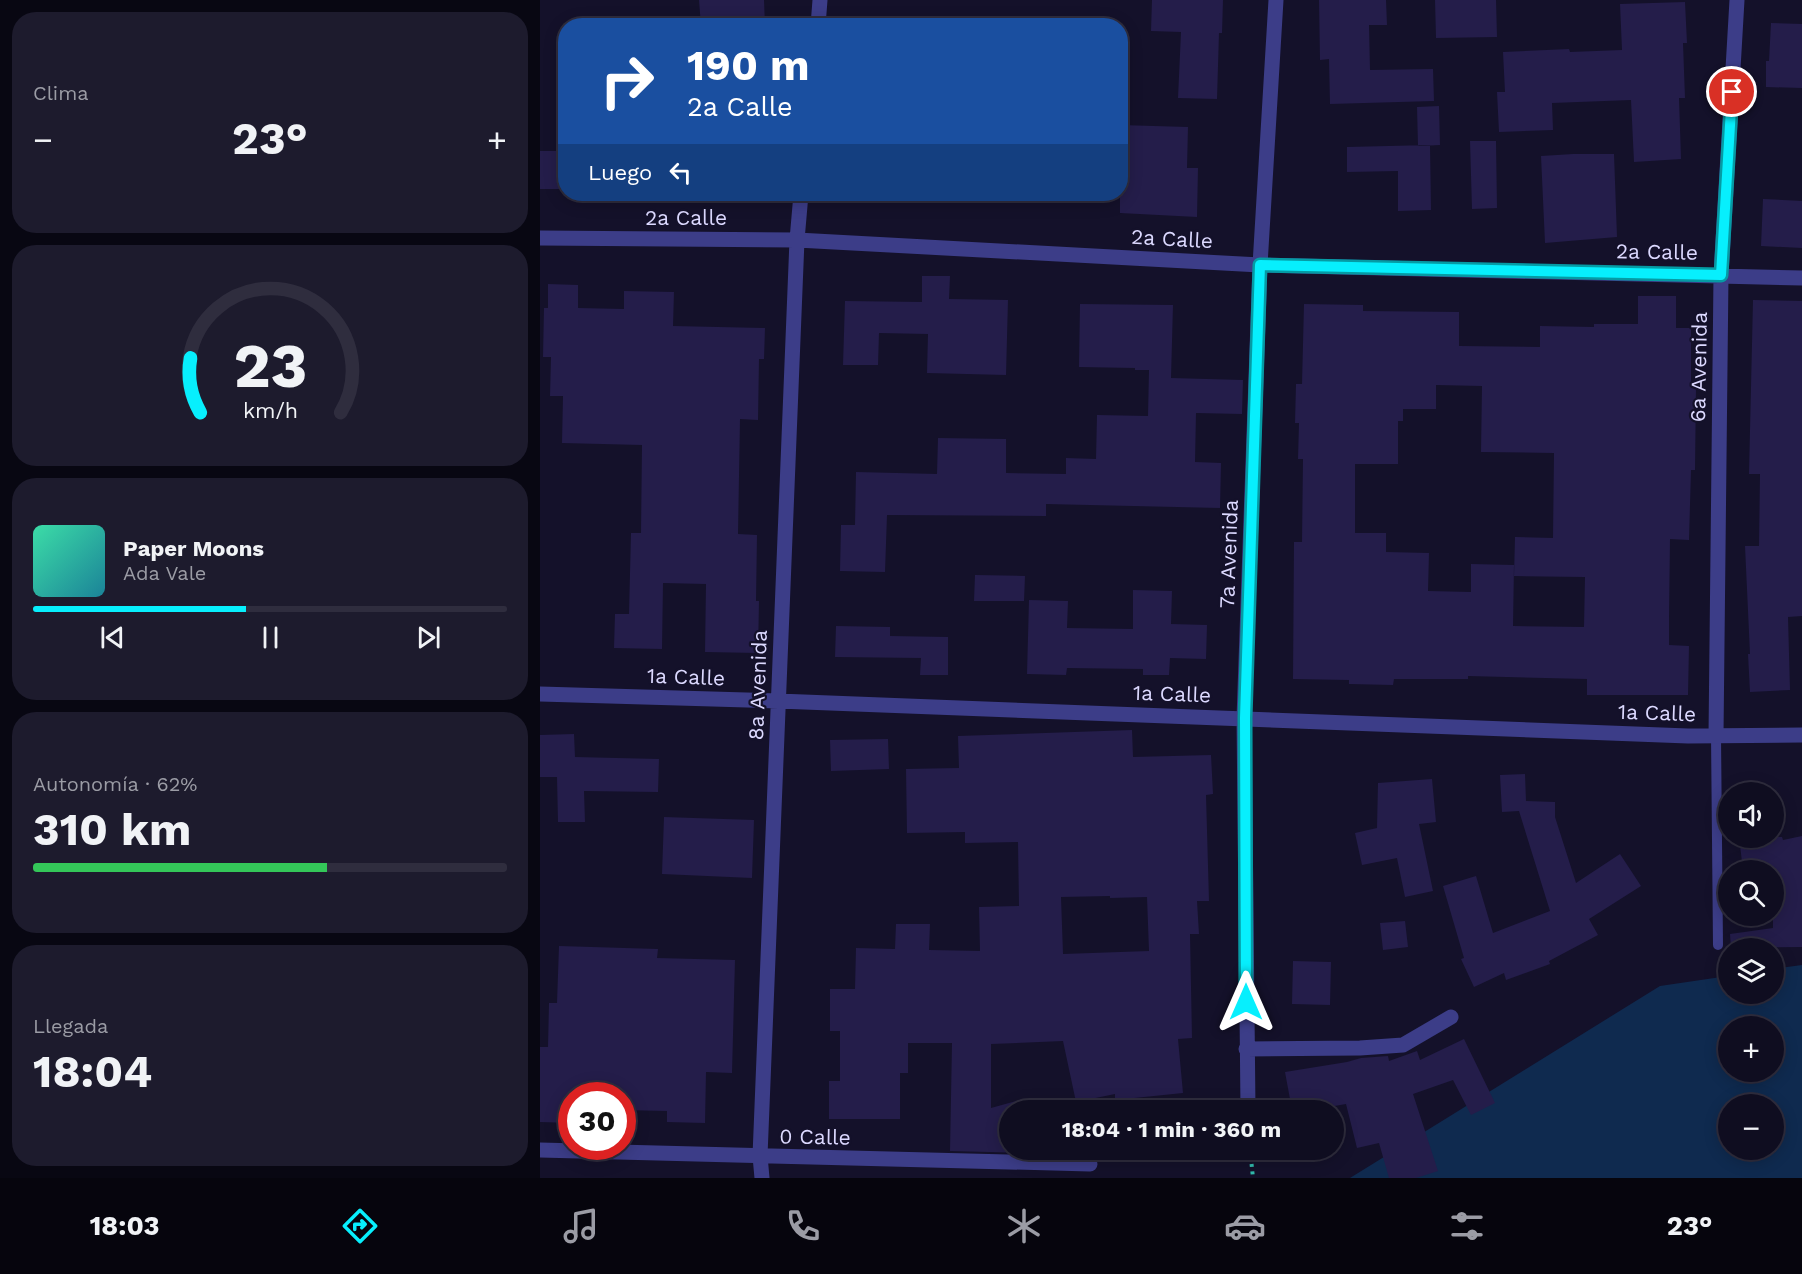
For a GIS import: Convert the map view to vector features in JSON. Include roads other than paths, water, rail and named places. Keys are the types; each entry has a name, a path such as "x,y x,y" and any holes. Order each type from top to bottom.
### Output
{"street":[{"path":"819,18 820,0"},
{"name":"7a Avenida","path":"1248,1100 1245,718 1260,265 1276,0"},
{"name":"6a Avenida","path":"1716,735 1721,275 1737,0"},
{"name":"8a Avenida","path":"762,1178 760,1156 800,201"},
{"name":"2a Calle","path":"540,238 797,240 1260,265 1802,278"},
{"name":"1a Calle","path":"540,694 1688,736 1802,735"},
{"path":"1246,1049 1359,1048 1402,1045 1450,1017"},
{"name":"0 Calle","path":"540,1150 1090,1164"}],"lane":[{"path":"1716,735 1718,945"}],"water":[{"path":"1802,965 1802,1178 1350,1178 1660,986 1718,977 1718,1004 1784,1004 1784,967"}]}
